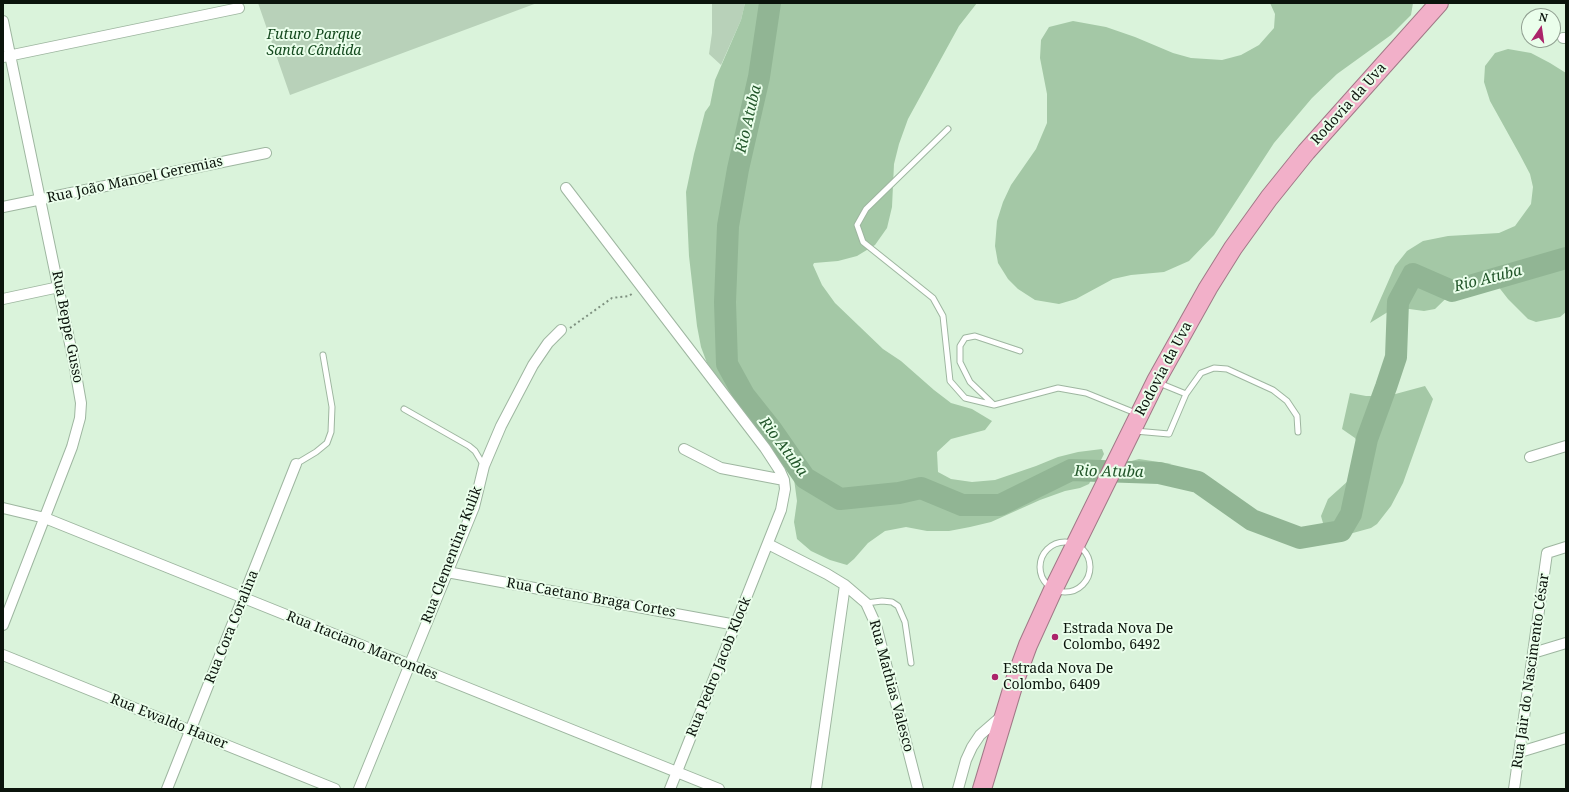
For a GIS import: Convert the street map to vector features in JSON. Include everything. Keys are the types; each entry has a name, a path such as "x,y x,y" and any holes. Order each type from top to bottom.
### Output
{"highway":[{"name":"Rodovia da Uva","path":"982,789 1004,714 1028,645 1075,543 1131,431 1156,382 1208,288 1233,248 1269,198 1306,152 1439,3"}],"street":[{"path":"7,56 239,8"},
{"name":"Rua Beppe Gusso","path":"3,21 7,56 59,287 78,384 80,403 80,418 72,447 3,624"},
{"name":"Rua João Manoel Geremias","path":"3,207 266,153"},
{"path":"566,188 765,448 784,480"},
{"path":"3,299 59,287"},
{"name":"Rua Clementina Kulik","path":"359,789 474,507 484,466 501,426 533,365 548,343 562,330"},
{"path":"1530,457 1566,446"},
{"path":"684,449 721,468 784,480"},
{"name":"Rua Cora Coralina","path":"167,789 296,464"},
{"name":"Rua Pedro Jacob Klock","path":"670,789 768,544 782,504 785,489 784,480"},
{"name":"Rua Itaciano Marcondes","path":"3,508 45,518 719,789"},
{"name":"Rua Mathias Valesco","path":"768,544 827,574 845,585 866,603 876,625 918,789"},
{"name":"Rua Jair do Nascimento César","path":"1514,789 1547,553 1566,547"},
{"name":"Rua Caetano Braga Cortes","path":"447,572 736,625"},
{"path":"816,789 845,585"},
{"path":"1533,653 1566,643"},
{"name":"Rua Ewaldo Hauer","path":"3,655 335,789"},
{"path":"958,789 966,760 972,747 989,725 1004,714"},
{"path":"1520,752 1566,738"}],"lane":[{"path":"948,129 866,209 857,224 863,242 933,298 943,316 950,381 965,398 994,405 1058,388 1086,393 1140,414"},
{"path":"994,405 970,382 960,362 960,346 965,338 975,336 1020,351"},
{"path":"296,464 316,452 327,443 331,432 332,407 323,355"},
{"path":"1131,431 1169,434 1186,394 1201,373 1214,368 1227,369 1273,390 1287,401 1297,416 1298,432"},
{"path":"1156,382 1186,394"},
{"path":"404,409 468,446 475,451 484,466"},
{"path":"1063,541 1075,543 1086,553 1091,566 1088,578 1080,588 1068,593 1053,590 1044,583 1039,570 1041,556 1050,546 1063,541"},
{"path":"866,603 882,601 892,602 898,606 904,622 911,664"}],"path":[{"path":"562,330 570,328 612,298 628,296 642,286"}],"green space":[{"name":"Futuro Parque Santa Cândida","path":"258,3 537,3 290,95"},
{"path":"712,3 745,3 741,20 721,65 709,54 712,33"},
{"path":"745,3 977,3 959,26 908,119 894,164 892,207 887,228 875,245 857,256 838,261 814,263 813,265 822,285 835,303 883,349 901,361 951,403 972,409 992,421 985,430 951,439 937,452 938,472 951,479 972,482 995,480 1058,457 1078,452 1102,449 1104,454 1089,484 1040,500 991,522 970,527 949,531 927,531 906,527 885,531 868,543 847,565 830,560 811,551 797,539 794,522 797,501 794,479 770,443 707,363 701,347 697,326 689,256 686,192 694,154 705,112 710,105 715,80 741,20"},
{"path":"1270,3 1413,3 1411,15 1391,35 1337,74 1312,98 1274,143 1214,235 1189,261 1164,272 1131,275 1113,279 1076,299 1059,304 1035,300 1018,289 1008,279 998,263 995,246 997,221 1003,202 1011,185 1036,149 1047,123 1047,94 1040,58 1041,40 1049,27 1073,21 1106,27 1173,53 1191,58 1222,60 1241,55 1259,45 1274,28 1275,14"},
{"path":"1508,49 1531,53 1566,73 1566,312 1560,317 1536,322 1528,319 1508,299 1494,281 1477,277 1467,278 1435,309 1424,311 1402,308 1391,310 1370,323 1395,266 1407,251 1423,241 1448,236 1499,233 1515,226 1531,204 1533,187 1530,174 1490,101 1484,82 1485,66 1495,53"},
{"path":"1425,386 1433,399 1403,483 1391,506 1377,524 1371,528 1342,536 1325,530 1321,516 1328,499 1348,481 1360,460 1360,449 1355,438 1342,429 1350,393 1366,396 1388,396"},
{"path":"1139,459 1172,464 1148,463 1135,469 1124,463"}],"waterway":[{"name":"Rio Atuba","path":"770,3 759,77 738,169 728,226 725,302 727,364 744,395 771,429 805,478 840,499 899,493 921,488 962,505 1000,505 1071,470 1159,473 1198,482 1252,520 1300,538 1341,531 1351,514 1367,439 1396,357 1398,302 1413,274 1452,291 1566,258"}],"place":[{"name":"Estrada Nova De Colombo, 6492","path":"1055,637"},
{"name":"Estrada Nova De Colombo, 6409","path":"995,677"}]}
